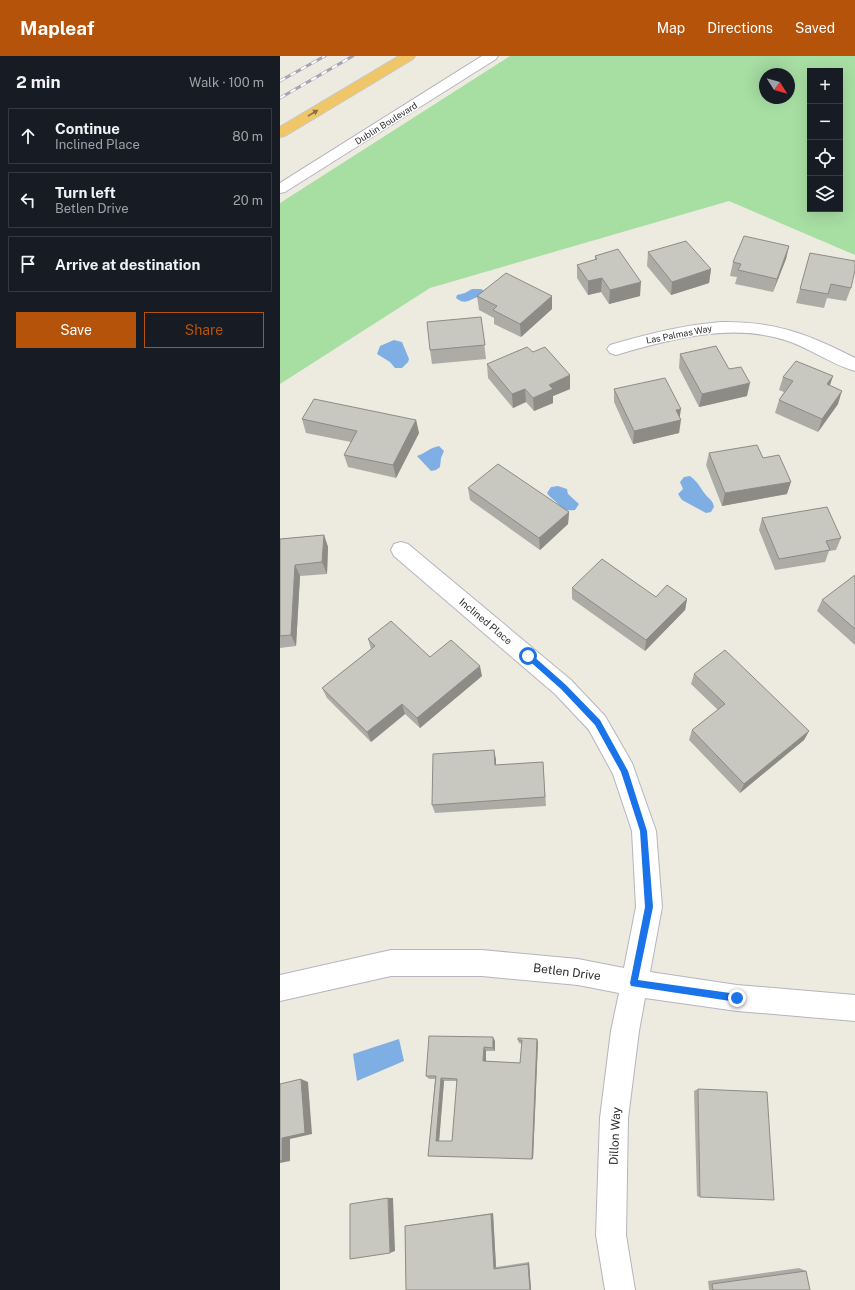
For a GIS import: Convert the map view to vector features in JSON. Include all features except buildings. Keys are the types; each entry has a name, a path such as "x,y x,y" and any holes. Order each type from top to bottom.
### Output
{"highway":[{"path":"280,132 408,56"}],"street":[{"name":"Dublin Boulevard","path":"280,189 491,56"},
{"name":"Las Palmas Way","path":"616,349 696,330 731,326 750,327 785,334 802,340 855,365"},
{"name":"Inclined Place","path":"401,550 563,687 597,722 624,771 644,831 649,907 634,983"},
{"name":"Betlen Drive","path":"280,988 391,963 482,963 578,972 634,983 737,998 855,1008"},
{"name":"Dillon Way","path":"620,1290 611,1235 614,1118 625,1031 634,983"}],"green space":[{"path":"510,56 855,56 855,255 729,201 430,288 280,384 280,203"}],"water":[{"path":"472,289 481,289 488,293 465,302 456,298 457,295"},
{"path":"394,340 402,342 409,359 402,368 395,368 390,362 377,354 380,346"},
{"path":"439,446 444,451 441,458 440,467 431,471 417,456"},
{"path":"690,476 713,503 714,507 711,512 706,513 682,500 678,494 683,489 680,482 684,477"},
{"path":"558,486 567,489 568,494 579,504 575,510 564,510 548,495 547,493 551,487"},
{"path":"399,1039 404,1061 357,1081 353,1054"}],"railway":[{"path":"280,81 325,56"},
{"path":"280,98 353,56"}],"route":[{"path":"528,656 563,687 597,722 624,771 644,831 649,907 634,983 737,998"}]}
